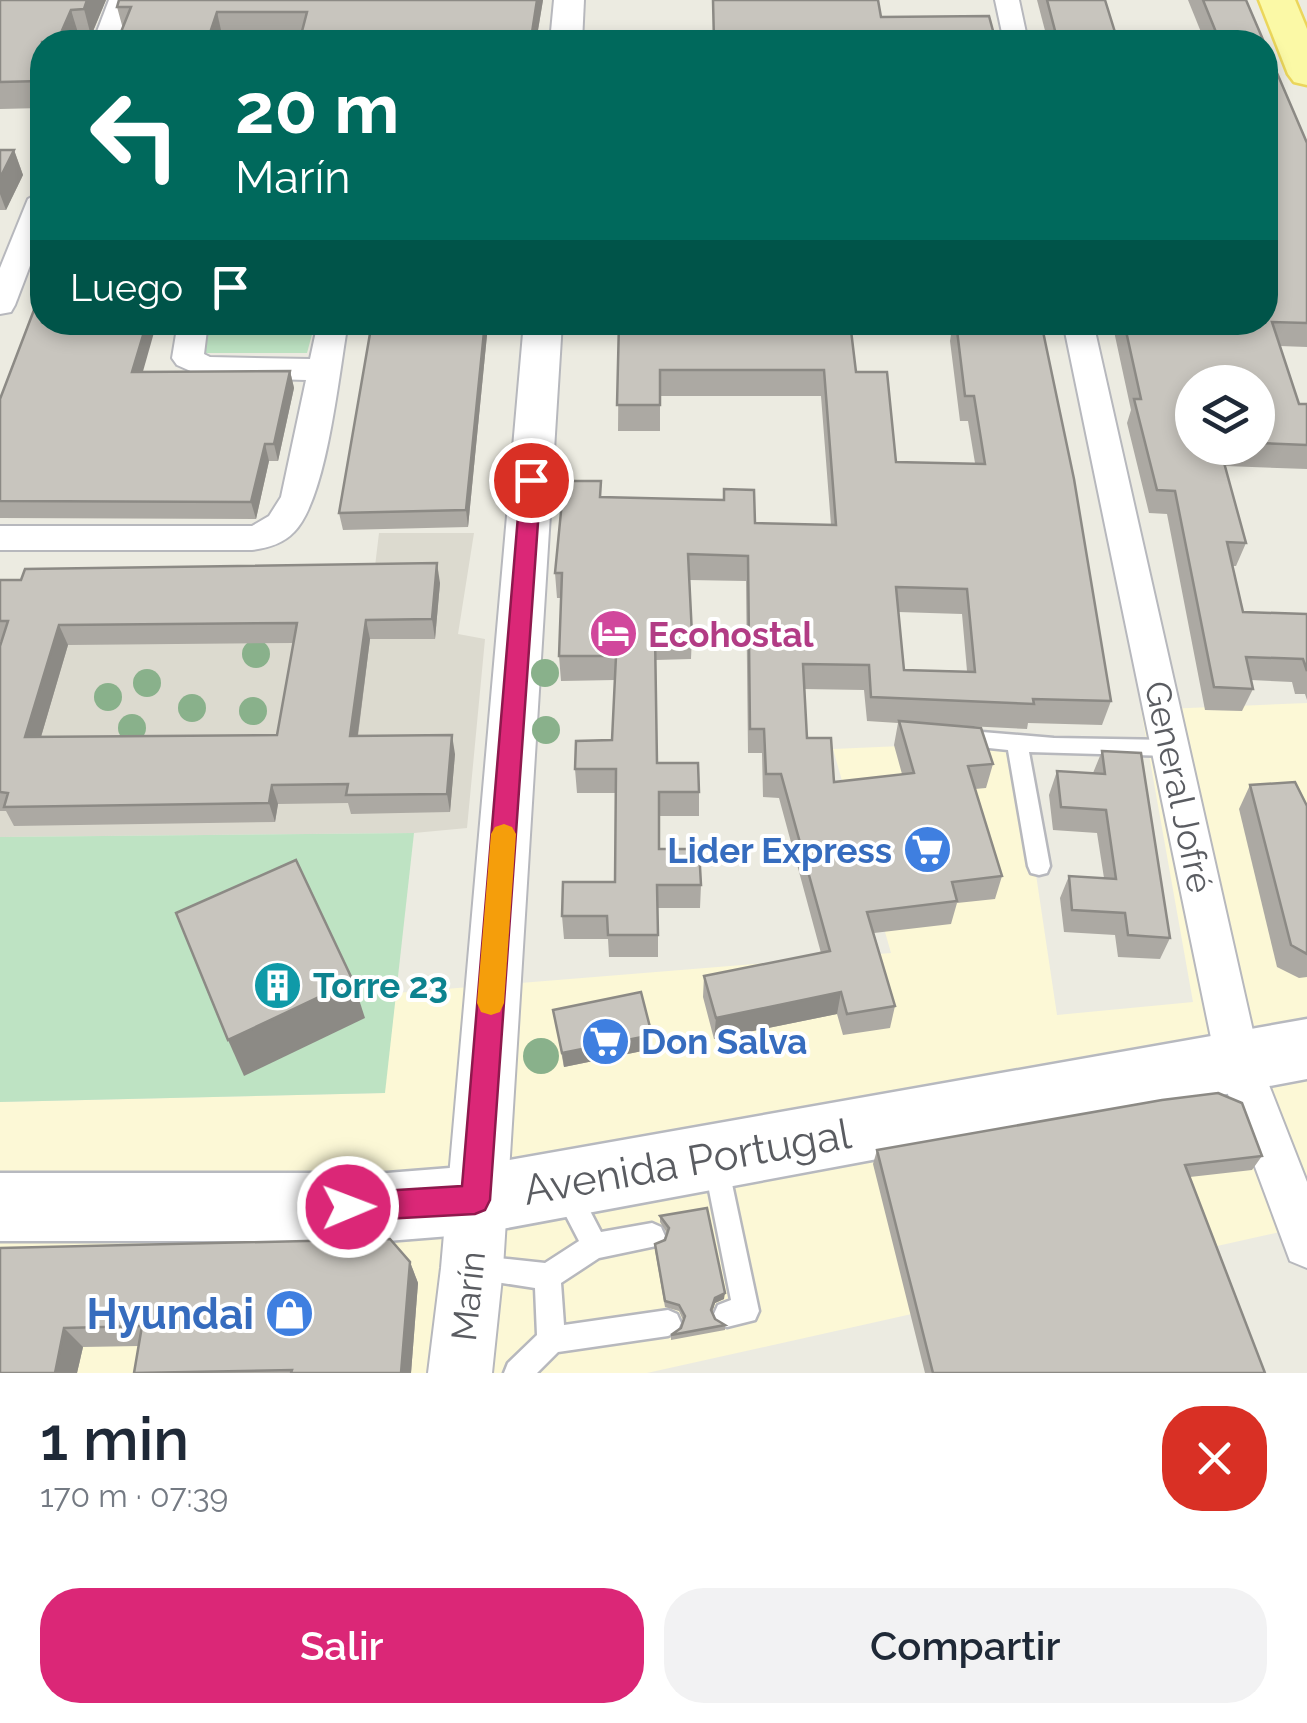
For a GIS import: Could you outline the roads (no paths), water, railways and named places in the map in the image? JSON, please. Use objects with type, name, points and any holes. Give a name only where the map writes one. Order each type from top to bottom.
[{"type":"main road","points":[[1277,0],[1307,74]]},
{"type":"main road","name":"Avenida Portugal","points":[[0,1208],[386,1207],[475,1200],[1307,1049]]},
{"type":"street","points":[[110,30],[122,0]]},
{"type":"street","points":[[567,30],[569,0]]},
{"type":"street","points":[[1007,0],[1013,30]]},
{"type":"street","points":[[0,304],[30,229]]},
{"type":"street","points":[[191,335],[188,358],[204,367],[324,370]]},
{"type":"street","points":[[0,538],[269,535],[288,518],[298,497],[331,335]]},
{"type":"street","name":"Marín","points":[[460,1373],[472,1268],[542,335]]},
{"type":"street","name":"General Jofré","points":[[1081,335],[1238,1062],[1307,1244]]},
{"type":"lane","points":[[941,737],[1170,748]]},
{"type":"lane","points":[[1017,743],[1039,866]]},
{"type":"lane","points":[[715,1157],[719,1225],[746,1311],[727,1314]]},
{"type":"lane","points":[[562,1183],[595,1246]]},
{"type":"lane","points":[[472,1268],[548,1276],[595,1246],[652,1236]]},
{"type":"lane","points":[[548,1276],[551,1340]]},
{"type":"lane","points":[[518,1373],[551,1340],[668,1323]]},
{"type":"place","name":"Ecohostal","points":[[613,634]]},
{"type":"place","name":"Lider Express","points":[[927,850]]},
{"type":"place","name":"Torre 23","points":[[278,985]]},
{"type":"place","name":"Don Salva","points":[[606,1041]]},
{"type":"place","name":"Hyundai","points":[[289,1314]]}]
